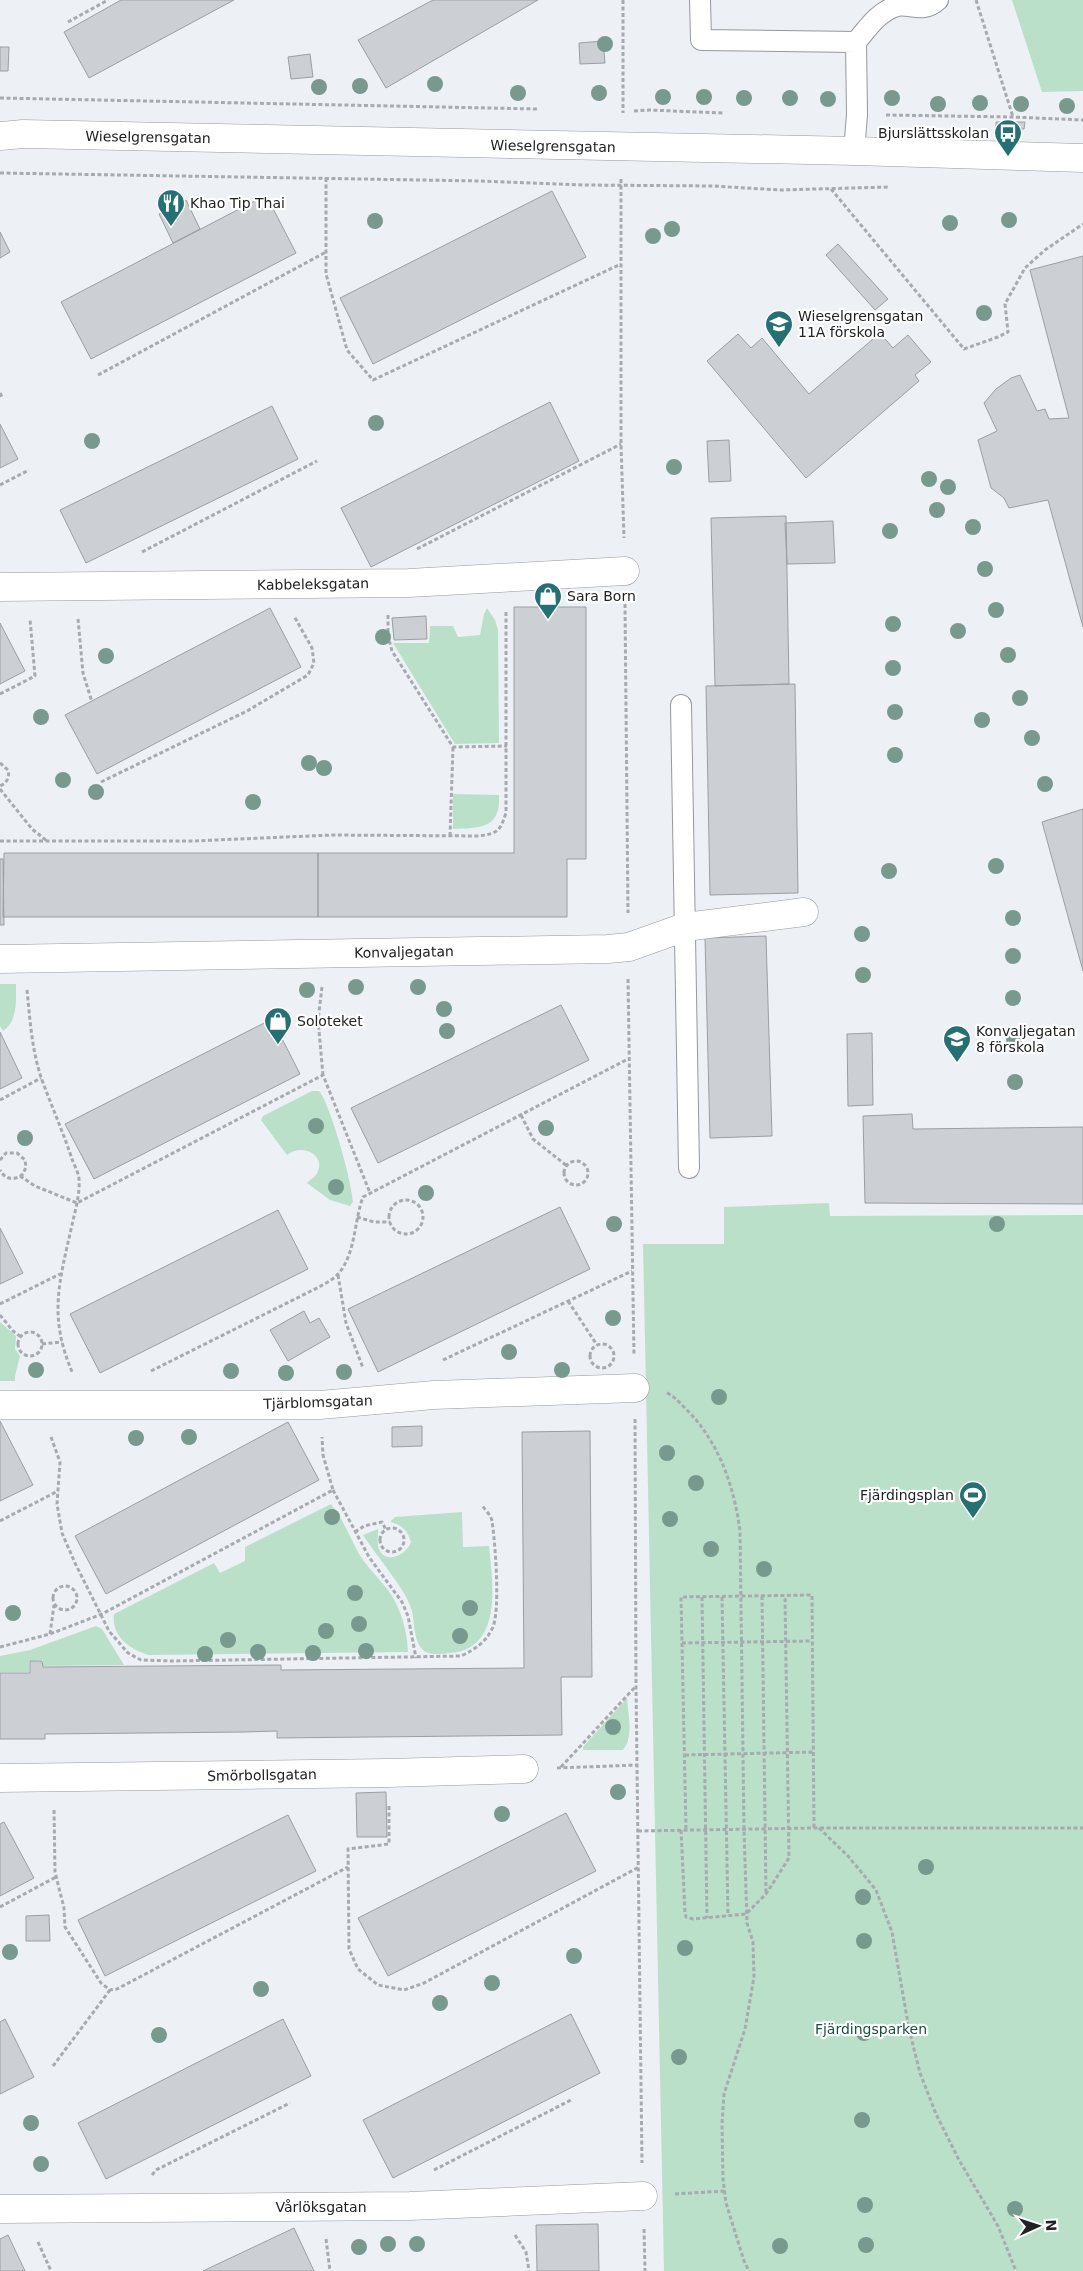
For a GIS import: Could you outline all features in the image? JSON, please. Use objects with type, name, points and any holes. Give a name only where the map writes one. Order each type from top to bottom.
[{"type":"street","name":"Wieselgrensgatan","points":[[8,134],[854,151],[1083,158]]},
{"type":"street","name":"Kabbeleksgatan","points":[[0,587],[409,583],[625,571]]},
{"type":"street","name":"Konvaljegatan","points":[[0,959],[608,949],[628,947],[685,927],[804,912]]},
{"type":"street","name":"Tjärblomsgatan","points":[[0,1405],[320,1405],[421,1396],[635,1388]]},
{"type":"street","name":"Smörbollsgatan","points":[[0,1778],[388,1773],[524,1769]]},
{"type":"street","name":"Vårlöksgatan","points":[[0,2209],[410,2206],[643,2196]]},
{"type":"lane","points":[[700,0],[701,40],[856,42]]},
{"type":"lane","points":[[854,151],[857,115],[856,42],[875,18],[898,6],[912,8],[933,5],[938,0]]},
{"type":"lane","points":[[681,705],[689,1168]]},
{"type":"path","points":[[68,22],[108,0]]},
{"type":"path","points":[[622,0],[624,112],[621,186],[621,444],[625,571],[628,1059],[635,1388],[636,1686],[645,2271]]},
{"type":"path","points":[[976,0],[1013,116]]},
{"type":"path","points":[[0,98],[539,109]]},
{"type":"path","points":[[614,112],[649,110],[727,113]]},
{"type":"path","points":[[857,115],[1013,116],[1083,120]]},
{"type":"path","points":[[0,173],[326,178],[621,186],[713,186],[780,190],[890,187]]},
{"type":"path","points":[[326,178],[326,274],[347,350],[373,380],[621,264]]},
{"type":"path","points":[[830,189],[964,349],[998,338],[1008,332],[1005,304],[1025,268],[1045,250],[1083,224]]},
{"type":"path","points":[[98,375],[326,252]]},
{"type":"path","points":[[0,393],[2,397]]},
{"type":"path","points":[[413,551],[621,444]]},
{"type":"path","points":[[140,553],[317,462]]},
{"type":"path","points":[[0,486],[29,470]]},
{"type":"path","points":[[0,841],[193,841],[332,835],[450,836],[494,834],[501,828],[506,813],[506,604]]},
{"type":"path","points":[[0,694],[35,676],[30,610]]},
{"type":"path","points":[[388,613],[388,636],[392,651],[453,747],[450,836]]},
{"type":"path","points":[[101,782],[248,710],[308,675],[314,663],[312,648],[292,614]]},
{"type":"path","points":[[78,618],[84,672],[92,702]]},
{"type":"path","points":[[453,747],[507,746]]},
{"type":"path","points":[[0,763],[8,770],[9,776],[0,787],[32,828],[47,841]]},
{"type":"path","points":[[322,983],[318,1020],[323,1076],[370,1193]]},
{"type":"path","points":[[27,985],[30,1028],[41,1078],[61,1127],[79,1180],[77,1202],[60,1274],[57,1297],[58,1324],[64,1353],[76,1379]]},
{"type":"path","points":[[148,1373],[319,1287],[338,1274],[346,1262],[354,1238],[357,1217],[363,1197],[628,1059]]},
{"type":"path","points":[[20,1176],[36,1186],[77,1202],[323,1076]]},
{"type":"path","points":[[0,1100],[41,1078]]},
{"type":"path","points":[[521,1115],[533,1139],[567,1166]]},
{"type":"path","points":[[0,1151],[3,1155]]},
{"type":"path","points":[[0,1160],[3,1155],[13,1152],[23,1157],[26,1167],[20,1176],[10,1179],[3,1175],[0,1170]]},
{"type":"path","points":[[578,1161],[586,1165],[588,1174],[585,1182],[576,1185],[568,1182],[564,1174],[567,1166],[578,1161]]},
{"type":"path","points":[[401,1201],[413,1202],[422,1211],[421,1227],[410,1234],[398,1232],[390,1222],[392,1209],[401,1201]]},
{"type":"path","points":[[357,1217],[374,1222],[390,1222]]},
{"type":"path","points":[[421,1396],[425,1369],[632,1271]]},
{"type":"path","points":[[0,1304],[60,1274]]},
{"type":"path","points":[[338,1274],[346,1323],[376,1400]]},
{"type":"path","points":[[568,1301],[597,1345]]},
{"type":"path","points":[[0,1315],[4,1322],[21,1337]]},
{"type":"path","points":[[28,1333],[34,1333],[39,1336],[42,1344],[41,1350],[36,1354],[25,1355],[18,1346],[21,1337],[28,1333]]},
{"type":"path","points":[[42,1344],[62,1342]]},
{"type":"path","points":[[635,1388],[649,1387],[672,1395],[707,1434],[731,1485],[737,1506],[740,1531],[746,1914],[753,1942],[754,1977],[745,2029],[724,2094],[722,2124],[724,2191],[749,2271]]},
{"type":"path","points":[[34,1405],[56,1447],[60,1462],[57,1504],[62,1533],[74,1563],[102,1614],[109,1631],[128,1653],[141,1660],[461,1656],[479,1647],[493,1627],[496,1582],[492,1519],[482,1505]]},
{"type":"path","points":[[320,1405],[323,1455],[333,1490],[369,1558],[402,1602],[408,1616],[416,1658]]},
{"type":"path","points":[[0,1647],[50,1634],[102,1614],[333,1490]]},
{"type":"path","points":[[0,1521],[58,1491]]},
{"type":"path","points":[[355,1532],[364,1526],[382,1522],[386,1530]]},
{"type":"path","points":[[396,1529],[402,1534],[404,1543],[399,1550],[390,1552],[383,1548],[381,1536],[386,1530],[396,1529]]},
{"type":"path","points":[[50,1634],[54,1593],[58,1588],[67,1586],[74,1591],[76,1602],[70,1609],[62,1610],[54,1604]]},
{"type":"path","points":[[686,1829],[681,1597],[812,1595],[816,1828],[848,1856],[876,1890],[892,1932],[909,2029],[920,2073],[936,2114],[959,2160],[998,2226],[1016,2271]]},
{"type":"path","points":[[762,1596],[766,1894]]},
{"type":"path","points":[[681,1830],[684,1912],[686,1917],[693,1919],[746,1914],[766,1894],[789,1858],[785,1596]]},
{"type":"path","points":[[702,1597],[707,1918]]},
{"type":"path","points":[[722,1597],[728,1916]]},
{"type":"path","points":[[682,1643],[812,1641]]},
{"type":"path","points":[[561,1767],[636,1686]]},
{"type":"path","points":[[685,1755],[814,1752]]},
{"type":"path","points":[[524,1769],[637,1765]]},
{"type":"path","points":[[388,1773],[389,1844],[348,1849],[349,1949],[358,1969],[378,1985],[404,1990],[424,1983],[640,1867]]},
{"type":"path","points":[[54,1778],[56,1877],[64,1908],[65,1927],[101,1983],[110,1990],[118,1989],[348,1867]]},
{"type":"path","points":[[638,1831],[765,1828],[1083,1828]]},
{"type":"path","points":[[0,1907],[56,1877]]},
{"type":"path","points":[[53,2066],[110,1990]]},
{"type":"path","points":[[410,2206],[411,2182],[573,2099]]},
{"type":"path","points":[[139,2208],[141,2190],[156,2170],[290,2103]]},
{"type":"path","points":[[643,2196],[724,2191]]},
{"type":"green space","points":[[1012,0],[1083,0],[1083,91],[1042,92]]},
{"type":"green space","points":[[487,608],[495,620],[498,630],[499,743],[455,744],[393,643],[429,643],[430,626],[453,626],[458,637],[480,635]]},
{"type":"green space","points":[[453,794],[499,795],[499,806],[496,815],[487,824],[480,827],[453,829]]},
{"type":"green space","points":[[0,984],[16,984],[14,1016],[8,1027],[3,1031],[0,1026]]},
{"type":"green space","points":[[312,1091],[319,1091],[324,1098],[334,1126],[352,1192],[353,1202],[350,1206],[330,1200],[307,1183],[315,1176],[319,1168],[317,1157],[312,1153],[300,1150],[287,1155],[261,1120],[263,1116]]},
{"type":"green space","name":"Fjärdingsparken","points":[[829,1203],[830,1216],[1083,1215],[1083,2271],[664,2271],[643,1244],[724,1244],[724,1207]]},
{"type":"green space","points":[[0,1322],[16,1336],[15,1349],[20,1356],[15,1381],[0,1381]]},
{"type":"green space","points":[[331,1504],[343,1522],[359,1554],[388,1590],[396,1604],[405,1627],[408,1652],[149,1655],[129,1646],[119,1635],[114,1622],[114,1614],[214,1563],[220,1573],[245,1561],[245,1547]]},
{"type":"green space","points":[[462,1512],[463,1547],[489,1546],[492,1578],[491,1612],[487,1627],[479,1640],[467,1649],[450,1653],[431,1654],[419,1645],[408,1600],[363,1535],[378,1529],[378,1544],[382,1554],[391,1557],[396,1556],[405,1551],[411,1542],[404,1529],[398,1524],[390,1522],[395,1517]]},
{"type":"green space","points":[[96,1626],[102,1629],[124,1665],[43,1666],[43,1660],[29,1661],[29,1672],[0,1672],[0,1656],[30,1650]]},
{"type":"green space","points":[[627,1698],[629,1732],[623,1750],[583,1750],[583,1747]]},
{"type":"building","points":[[121,0],[234,0],[89,78],[64,32]]},
{"type":"building","points":[[433,0],[538,0],[386,88],[358,40]]},
{"type":"building","points":[[603,41],[605,63],[580,64],[579,43]]},
{"type":"building","points":[[0,47],[9,47],[8,71],[0,71]]},
{"type":"building","points":[[310,54],[313,77],[291,79],[288,57]]},
{"type":"building","points":[[996,122],[1025,122],[1024,129],[996,129]]},
{"type":"building","points":[[552,191],[586,257],[373,364],[340,298]]},
{"type":"building","points":[[266,195],[296,253],[91,359],[61,302]]},
{"type":"building","points":[[186,200],[200,229],[173,243],[159,214]]},
{"type":"building","points":[[0,232],[10,252],[0,258]]},
{"type":"building","points":[[838,244],[888,299],[875,310],[826,255]]},
{"type":"building","points":[[1083,256],[1083,627],[1048,500],[1009,508],[1004,498],[991,488],[978,440],[997,431],[984,403],[996,389],[1011,378],[1020,375],[1037,411],[1045,409],[1049,419],[1069,418],[1030,270]]},
{"type":"building","points":[[880,333],[893,348],[908,335],[931,362],[915,375],[919,381],[806,478],[707,361],[738,334],[751,348],[762,338],[809,394]]},
{"type":"building","points":[[550,402],[579,461],[371,567],[341,508]]},
{"type":"building","points":[[272,406],[298,459],[86,563],[60,510]]},
{"type":"building","points":[[0,424],[18,459],[0,468]]},
{"type":"building","points":[[729,440],[731,481],[709,482],[707,441]]},
{"type":"building","points":[[786,516],[789,684],[715,686],[711,518]]},
{"type":"building","points":[[833,521],[835,563],[787,564],[785,523]]},
{"type":"building","points":[[514,607],[586,607],[586,859],[567,859],[567,917],[318,917],[318,853],[514,853]]},
{"type":"building","points":[[270,608],[301,667],[97,774],[65,715]]},
{"type":"building","points":[[426,616],[427,639],[394,640],[392,618]]},
{"type":"building","points":[[0,623],[25,671],[0,684]]},
{"type":"building","points":[[795,684],[798,893],[710,895],[706,686]]},
{"type":"building","points":[[1083,809],[1083,971],[1042,822]]},
{"type":"building","points":[[4,853],[318,853],[318,917],[3,917]]},
{"type":"building","points":[[0,859],[3,859],[4,925],[0,925]]},
{"type":"building","points":[[766,936],[772,1136],[710,1138],[705,938]]},
{"type":"building","points":[[561,1005],[589,1060],[378,1163],[351,1108]]},
{"type":"building","points":[[272,1019],[300,1074],[94,1179],[65,1124]]},
{"type":"building","points":[[0,1032],[22,1078],[0,1089]]},
{"type":"building","points":[[872,1033],[873,1105],[848,1106],[847,1034]]},
{"type":"building","points":[[912,1114],[913,1129],[1083,1127],[1083,1204],[865,1203],[863,1116]]},
{"type":"building","points":[[560,1207],[590,1269],[378,1372],[348,1309]]},
{"type":"building","points":[[278,1210],[308,1269],[100,1373],[70,1314]]},
{"type":"building","points":[[0,1228],[23,1273],[0,1284]]},
{"type":"building","points":[[304,1311],[310,1323],[319,1318],[330,1337],[288,1361],[270,1330]]},
{"type":"building","points":[[0,1421],[33,1485],[0,1501]]},
{"type":"building","points":[[288,1422],[319,1480],[106,1594],[75,1536]]},
{"type":"building","points":[[422,1426],[422,1446],[392,1447],[392,1427]]},
{"type":"building","points":[[590,1431],[592,1677],[561,1677],[562,1735],[277,1738],[277,1731],[45,1734],[45,1739],[0,1739],[0,1673],[30,1673],[30,1661],[42,1661],[43,1667],[281,1665],[281,1670],[524,1668],[522,1432]]},
{"type":"building","points":[[386,1792],[387,1837],[357,1837],[356,1793]]},
{"type":"building","points":[[566,1813],[596,1871],[388,1976],[358,1918]]},
{"type":"building","points":[[288,1815],[316,1871],[105,1976],[78,1920]]},
{"type":"building","points":[[4,1822],[34,1878],[0,1896],[0,1824]]},
{"type":"building","points":[[49,1915],[50,1941],[26,1941],[26,1916]]},
{"type":"building","points":[[571,2014],[600,2073],[393,2178],[363,2120]]},
{"type":"building","points":[[5,2019],[34,2077],[0,2094],[0,2022]]},
{"type":"building","points":[[283,2019],[311,2076],[106,2179],[78,2123]]},
{"type":"building","points":[[598,2224],[599,2271],[537,2271],[536,2225]]},
{"type":"building","points":[[294,2228],[314,2271],[203,2271]]},
{"type":"building","points":[[8,2235],[25,2271],[0,2271],[0,2239]]},
{"type":"place","name":"Bjurslättsskolan","points":[[1008,157]]},
{"type":"place","name":"Khao Tip Thai","points":[[171,227]]},
{"type":"place","name":"Wieselgrensgatan 11A förskola","points":[[779,348]]},
{"type":"place","name":"Sara Born","points":[[548,620]]},
{"type":"place","name":"Soloteket","points":[[278,1045]]},
{"type":"place","name":"Konvaljegatan 8 förskola","points":[[957,1063]]},
{"type":"place","name":"Fjärdingsplan","points":[[973,1519]]}]
